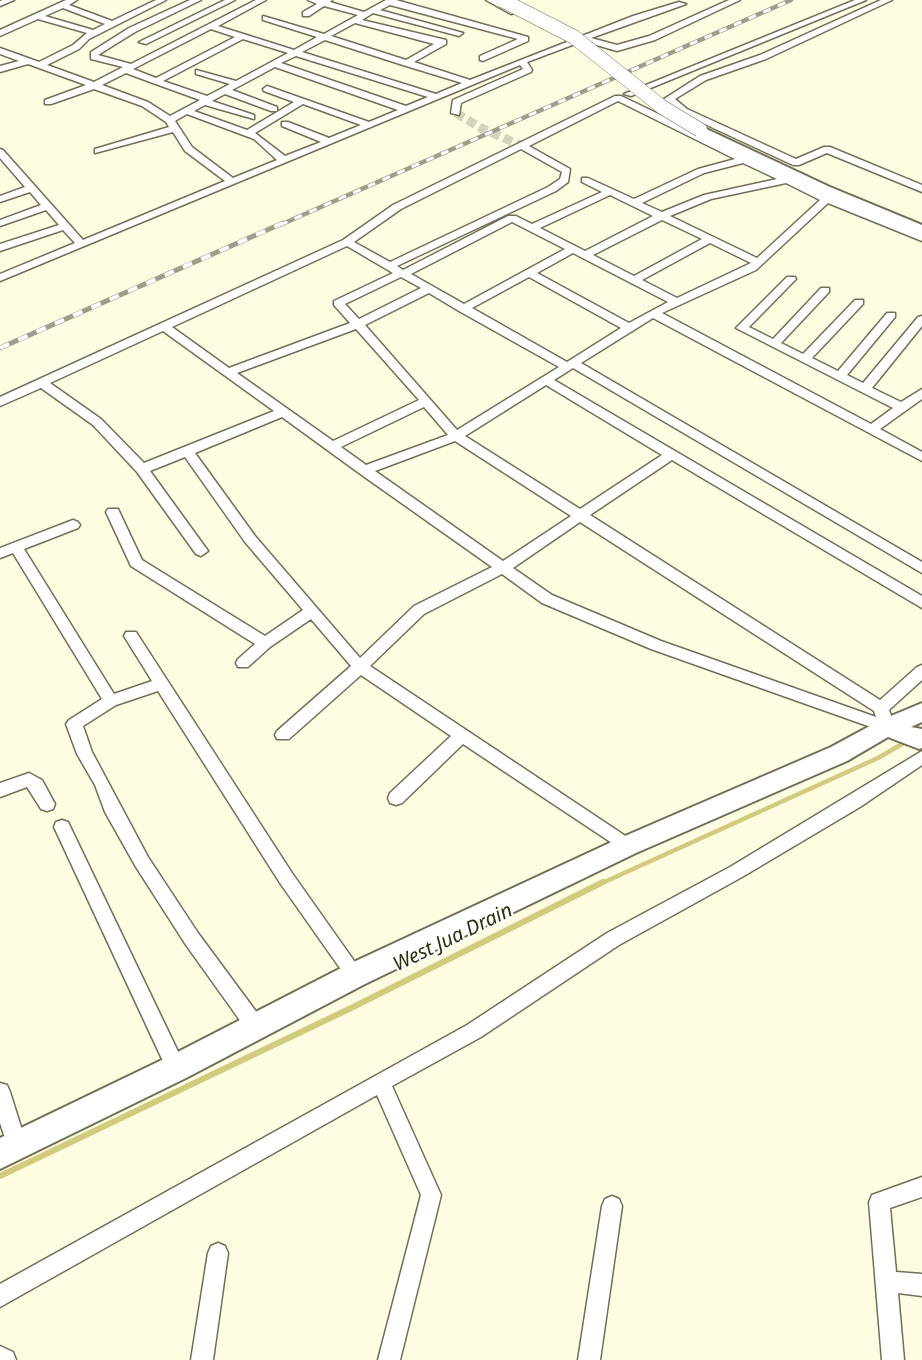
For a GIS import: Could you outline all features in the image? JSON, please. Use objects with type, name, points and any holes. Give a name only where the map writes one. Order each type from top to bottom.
[{"type":"main road","points":[[502,0],[574,37],[662,107],[700,130],[825,190],[922,231]]},
{"type":"main road","points":[[8,1150],[176,1068],[355,975],[627,846],[839,754],[884,718],[922,712]]},
{"type":"main road","points":[[884,718],[921,744]]},
{"type":"street","points":[[0,4],[10,0]]},
{"type":"street","points":[[0,33],[73,0]]},
{"type":"street","points":[[40,65],[76,47],[94,33],[162,0]]},
{"type":"street","points":[[197,0],[124,35],[94,54],[94,57],[250,117]]},
{"type":"street","points":[[142,42],[231,0]]},
{"type":"street","points":[[48,102],[96,85],[262,0]]},
{"type":"street","points":[[312,0],[459,33]]},
{"type":"street","points":[[490,0],[546,27],[571,44]]},
{"type":"street","points":[[515,0],[545,14],[585,39],[617,48],[652,38],[736,0]]},
{"type":"street","points":[[0,402],[347,242],[397,207],[618,98],[862,0]]},
{"type":"street","points":[[888,0],[763,57],[703,78],[669,99],[684,111],[796,163],[827,149],[922,189]]},
{"type":"street","points":[[98,152],[172,124],[187,111],[391,1],[525,39],[483,58]]},
{"type":"street","points":[[306,14],[325,2]]},
{"type":"street","points":[[0,278],[522,61],[636,18],[682,4]]},
{"type":"street","points":[[63,5],[112,24]]},
{"type":"street","points":[[37,16],[94,33]]},
{"type":"street","points":[[266,18],[470,83]]},
{"type":"street","points":[[357,21],[441,43]]},
{"type":"street","points":[[406,63],[476,24]]},
{"type":"street","points":[[210,26],[437,97]]},
{"type":"street","points":[[156,81],[243,36]]},
{"type":"street","points":[[0,52],[145,104],[172,124],[188,149],[232,182]]},
{"type":"street","points":[[0,69],[29,61]]},
{"type":"street","points":[[456,113],[456,102],[528,70],[522,61]]},
{"type":"street","points":[[275,64],[407,110]]},
{"type":"street","points":[[199,72],[238,84]]},
{"type":"street","points":[[267,88],[370,125]]},
{"type":"street","points":[[225,91],[274,109]]},
{"type":"street","points":[[618,98],[827,199],[922,238]]},
{"type":"street","points":[[247,134],[302,101]]},
{"type":"street","points":[[187,111],[257,137],[284,161]]},
{"type":"street","points":[[285,124],[330,142]]},
{"type":"street","points":[[389,266],[552,189],[565,180],[567,171],[520,145]]},
{"type":"street","points":[[2,158],[82,245]]},
{"type":"street","points":[[634,203],[701,171],[743,160]]},
{"type":"street","points":[[585,180],[758,262]]},
{"type":"street","points":[[585,255],[662,216],[708,196],[787,180]]},
{"type":"street","points":[[0,199],[32,188]]},
{"type":"street","points":[[533,228],[609,192]]},
{"type":"street","points":[[364,470],[456,436],[653,314],[752,268],[827,199]]},
{"type":"street","points":[[0,224],[48,206]]},
{"type":"street","points":[[677,302],[512,218],[402,274],[338,303],[456,436],[884,718]]},
{"type":"street","points":[[0,248],[65,226]]},
{"type":"street","points":[[634,280],[710,239]]},
{"type":"street","points":[[347,242],[463,309],[569,364],[922,568]]},
{"type":"street","points":[[463,309],[573,249]]},
{"type":"street","points":[[529,273],[630,328]]},
{"type":"street","points":[[791,279],[742,328],[903,408]]},
{"type":"street","points":[[230,372],[356,325],[428,289]]},
{"type":"street","points":[[774,344],[825,290]]},
{"type":"street","points":[[805,359],[859,302]]},
{"type":"street","points":[[653,314],[922,457]]},
{"type":"street","points":[[840,376],[891,315]]},
{"type":"street","points":[[865,388],[922,319]]},
{"type":"street","points":[[164,327],[547,599],[656,645],[884,718]]},
{"type":"street","points":[[546,380],[922,603]]},
{"type":"street","points":[[42,383],[97,422],[142,469],[201,551]]},
{"type":"street","points":[[871,430],[922,393]]},
{"type":"street","points":[[332,446],[426,401]]},
{"type":"street","points":[[142,469],[284,411]]},
{"type":"street","points":[[187,451],[250,539],[360,667],[627,846]]},
{"type":"street","points":[[283,735],[360,667],[419,610],[502,568],[672,454]]},
{"type":"street","points":[[113,512],[136,563],[266,643]]},
{"type":"street","points":[[0,553],[73,525]]},
{"type":"street","points":[[16,547],[111,701]]},
{"type":"street","points":[[243,663],[266,643],[311,612]]},
{"type":"street","points":[[132,636],[285,878],[355,975]]},
{"type":"street","points":[[884,718],[922,671]]},
{"type":"street","points":[[163,683],[111,701],[74,724],[85,754],[103,784],[111,807],[142,862],[192,939],[256,1026]]},
{"type":"street","points":[[396,798],[462,735]]},
{"type":"street","points":[[0,1296],[474,1031],[613,939],[755,861],[854,802],[921,744]]},
{"type":"street","points":[[0,790],[29,779],[36,785],[47,804]]},
{"type":"street","points":[[62,827],[176,1068]]},
{"type":"street","points":[[381,1083],[431,1195],[389,1360]]},
{"type":"street","points":[[0,1092],[8,1150]]},
{"type":"street","points":[[893,1360],[879,1202],[922,1187]]},
{"type":"street","points":[[589,1360],[612,1206]]},
{"type":"street","points":[[202,1360],[218,1253]]},
{"type":"street","points":[[885,1281],[922,1285]]},
{"type":"waterway","name":"West Jua Drain","points":[[600,884],[878,758],[909,740]]},
{"type":"waterway","name":"West Jua Drain","points":[[0,1176],[349,1009],[603,882]]},
{"type":"tunnel","points":[[456,113],[481,128],[520,145]]},
{"type":"railway","points":[[280,225],[791,0]]},
{"type":"railway","points":[[0,348],[283,223]]}]
